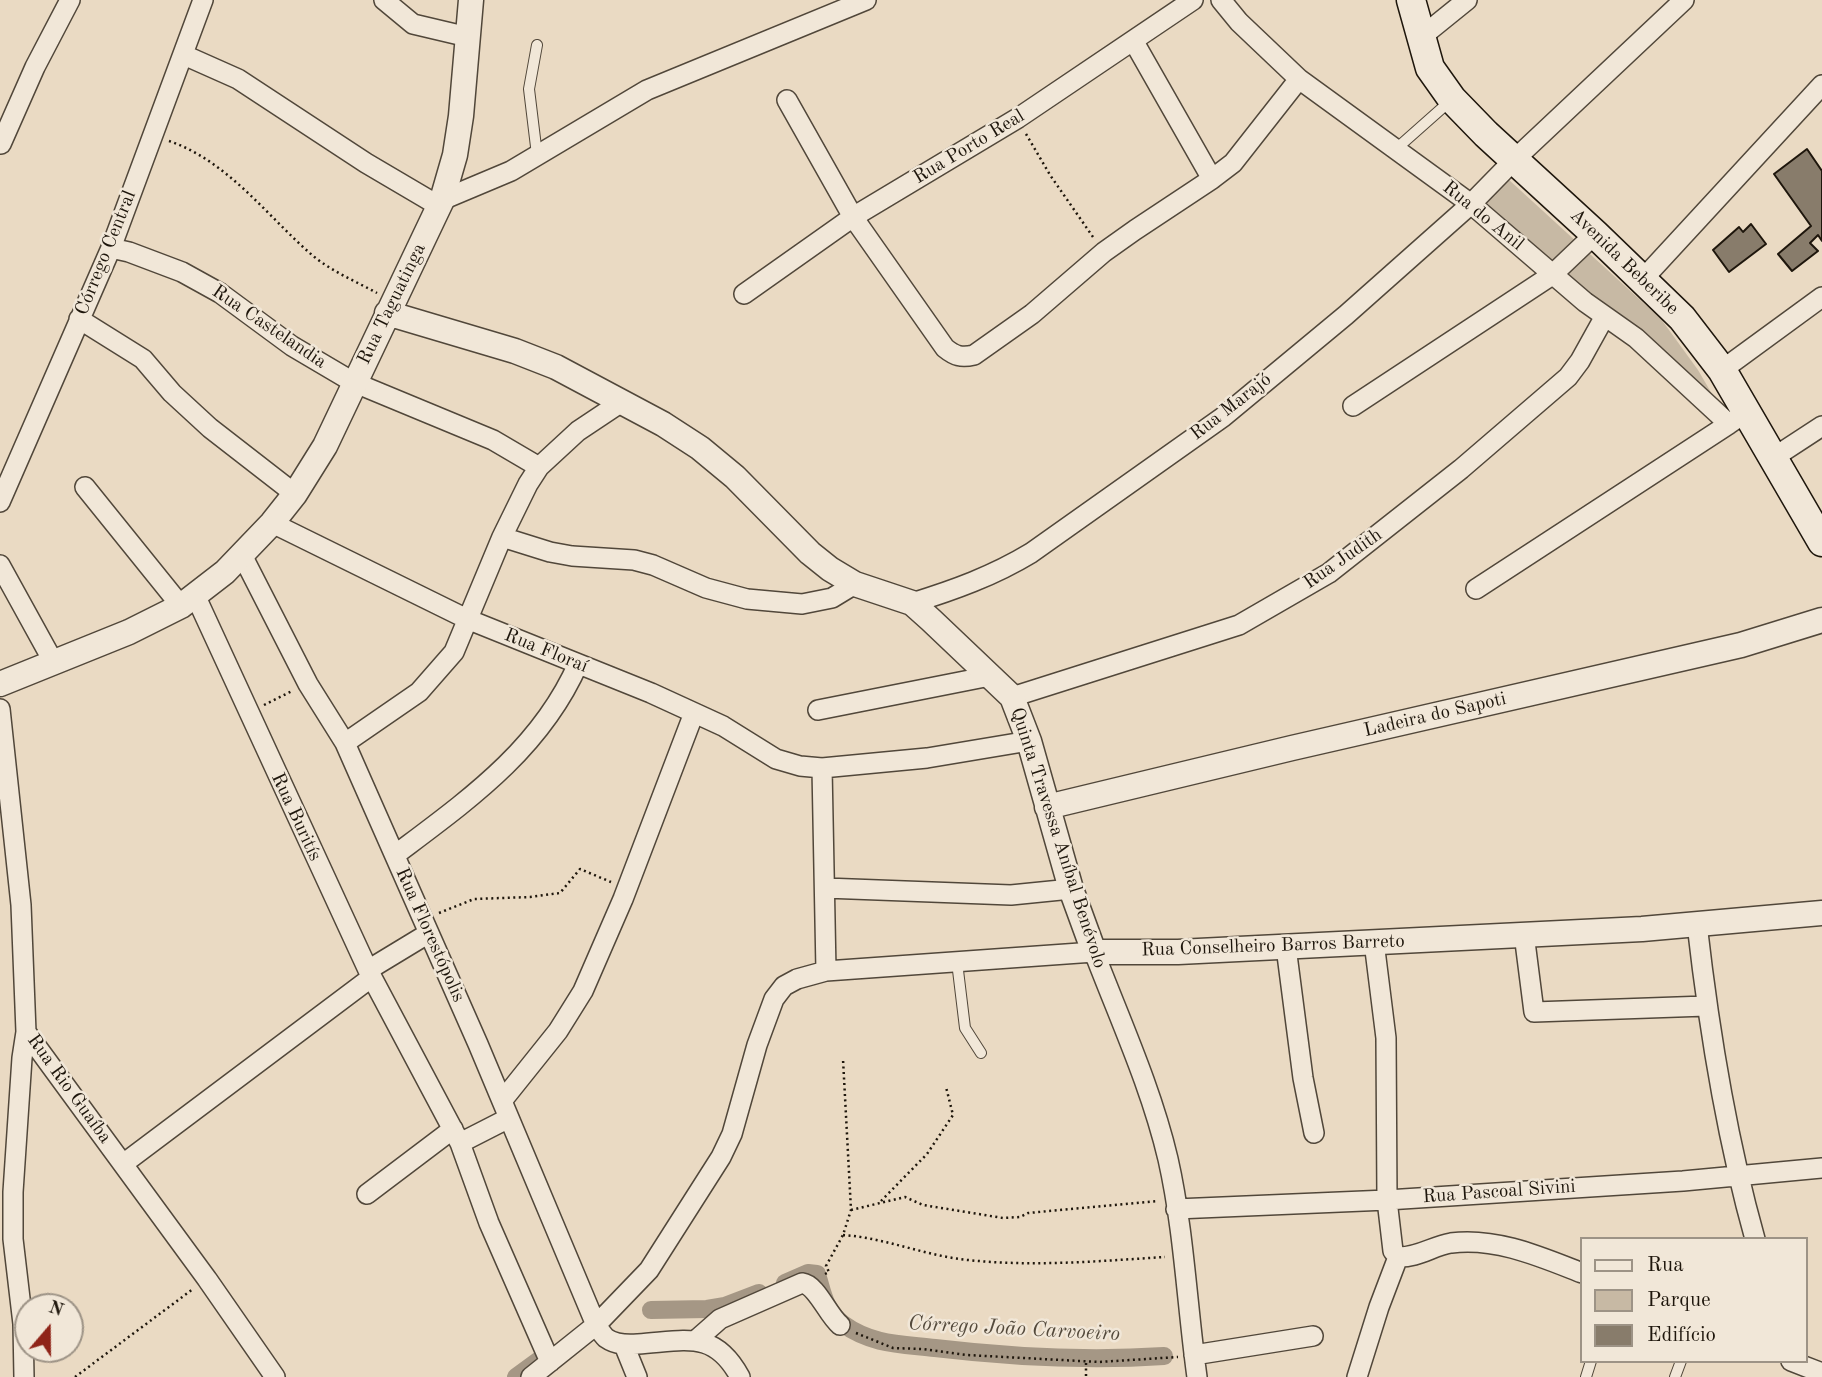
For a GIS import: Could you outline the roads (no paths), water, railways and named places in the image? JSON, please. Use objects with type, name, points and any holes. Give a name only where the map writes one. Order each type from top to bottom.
[{"type":"main road","name":"Avenida Beberibe","points":[[1411,0],[1430,68],[1452,99],[1682,318],[1722,370],[1737,418],[1773,458],[1822,542]]},
{"type":"street","points":[[1,145],[35,67],[70,0]]},
{"type":"street","name":"Córrego Central","points":[[0,502],[111,248],[203,0]]},
{"type":"street","name":"Rua Taguatinga","points":[[0,684],[156,620],[188,602],[234,564],[295,494],[325,446],[440,203],[455,155],[471,0]]},
{"type":"street","points":[[184,55],[238,79],[366,163],[440,203],[511,171],[659,85],[866,0]]},
{"type":"street","name":"Rua Porto Real","points":[[744,294],[853,217],[1018,118],[1194,0]]},
{"type":"street","name":"Rua do Anil","points":[[1221,0],[1239,22],[1299,79],[1471,204],[1552,275],[1737,418]]},
{"type":"street","points":[[1420,38],[1466,0]]},
{"type":"street","name":"Rua Marajó","points":[[912,603],[1002,571],[1211,425],[1346,316],[1471,204],[1684,0]]},
{"type":"street","points":[[386,1],[413,24],[468,37]]},
{"type":"street","points":[[1134,41],[1212,179]]},
{"type":"street","points":[[787,100],[853,217],[945,348],[962,358],[974,355],[1032,314],[1104,253],[1233,163],[1299,79]]},
{"type":"street","points":[[1643,279],[1822,85]]},
{"type":"street","points":[[1353,405],[1552,275],[1595,234]]},
{"type":"street","name":"Rua Castelandia","points":[[111,248],[162,263],[204,284],[292,346],[353,382],[493,440],[539,467]]},
{"type":"street","points":[[1722,370],[1822,297]]},
{"type":"street","name":"Quinta Travessa Aníbal Benévolo","points":[[390,307],[556,367],[623,401],[700,448],[734,477],[810,553],[855,584],[912,603],[1012,697],[1029,741],[1072,889],[1147,1090],[1168,1158],[1197,1377]]},
{"type":"street","name":"Rua Judith","points":[[1012,697],[1239,625],[1329,573],[1461,469],[1568,377],[1605,316]]},
{"type":"street","points":[[79,320],[143,359],[172,393],[210,428],[295,494]]},
{"type":"street","points":[[345,743],[419,692],[454,652],[502,537],[539,467],[578,431],[623,401]]},
{"type":"street","points":[[1476,589],[1737,418]]},
{"type":"street","points":[[1773,458],[1822,426]]},
{"type":"street","name":"Rua Buritís","points":[[85,487],[188,602],[248,712],[370,974],[456,1136],[489,1223],[547,1355]]},
{"type":"street","name":"Rua Floraí","points":[[272,523],[467,619],[652,693],[723,726],[776,759],[800,766],[822,768],[927,758],[1029,741]]},
{"type":"street","points":[[502,537],[572,556],[634,559],[706,588],[747,599],[802,604],[832,598],[855,584]]},
{"type":"street","name":"Rua Florestópolis","points":[[234,564],[345,743],[506,1110],[596,1325]]},
{"type":"street","points":[[0,565],[54,663]]},
{"type":"street","name":"Ladeira do Sapoti","points":[[1047,807],[1741,645],[1822,620]]},
{"type":"street","points":[[396,855],[463,804],[518,755],[566,690],[578,664]]},
{"type":"street","points":[[818,710],[990,676]]},
{"type":"street","name":"Rua Rio Guaíba","points":[[0,709],[21,905],[26,1032],[275,1377]]},
{"type":"street","points":[[367,1194],[456,1136],[506,1110],[583,991],[627,889],[694,713]]},
{"type":"street","points":[[822,768],[826,971]]},
{"type":"street","points":[[825,888],[1011,895],[1072,889]]},
{"type":"street","name":"Rua Conselheiro Barros Barreto","points":[[530,1377],[547,1355],[596,1325],[649,1270],[721,1157],[740,1111],[757,1045],[774,999],[783,986],[797,979],[826,971],[1094,952],[1178,952],[1286,947],[1697,924],[1822,913]]},
{"type":"street","points":[[1697,924],[1706,1006],[1737,1175],[1754,1237]]},
{"type":"street","points":[[123,1164],[370,974],[426,926]]},
{"type":"street","points":[[1524,933],[1534,1012],[1706,1006]]},
{"type":"street","points":[[1357,1377],[1395,1249],[1387,1200],[1386,1038],[1374,942]]},
{"type":"street","points":[[1286,947],[1303,1078],[1314,1133]]},
{"type":"street","points":[[24,1377],[20,1285],[13,1239],[13,1192],[26,1032]]},
{"type":"street","name":"Rua Pascoal Sivini","points":[[1176,1204],[1387,1200],[1683,1181],[1822,1168]]},
{"type":"street","points":[[1395,1249],[1406,1257],[1448,1244],[1476,1241],[1505,1246],[1580,1272]]},
{"type":"street","points":[[695,1341],[719,1319],[795,1285],[808,1284],[814,1289],[826,1310],[840,1325]]},
{"type":"street","points":[[596,1325],[607,1338],[624,1345],[695,1341],[708,1343],[730,1360],[740,1377]]},
{"type":"street","points":[[1194,1355],[1313,1336]]},
{"type":"street","points":[[624,1345],[638,1377]]},
{"type":"lane","points":[[537,45],[529,89],[537,155]]},
{"type":"lane","points":[[1396,149],[1452,99]]},
{"type":"lane","points":[[957,962],[965,1028],[981,1053]]},
{"type":"waterway","name":"Córrego João Carvoeiro","points":[[785,1283],[808,1273],[817,1274],[832,1314],[854,1331],[876,1340],[1021,1356],[1164,1356]]},
{"type":"waterway","name":"Córrego João Carvoeiro","points":[[651,1310],[707,1309],[725,1306],[759,1293]]},
{"type":"waterway","name":"Córrego João Carvoeiro","points":[[516,1377],[542,1358]]}]
